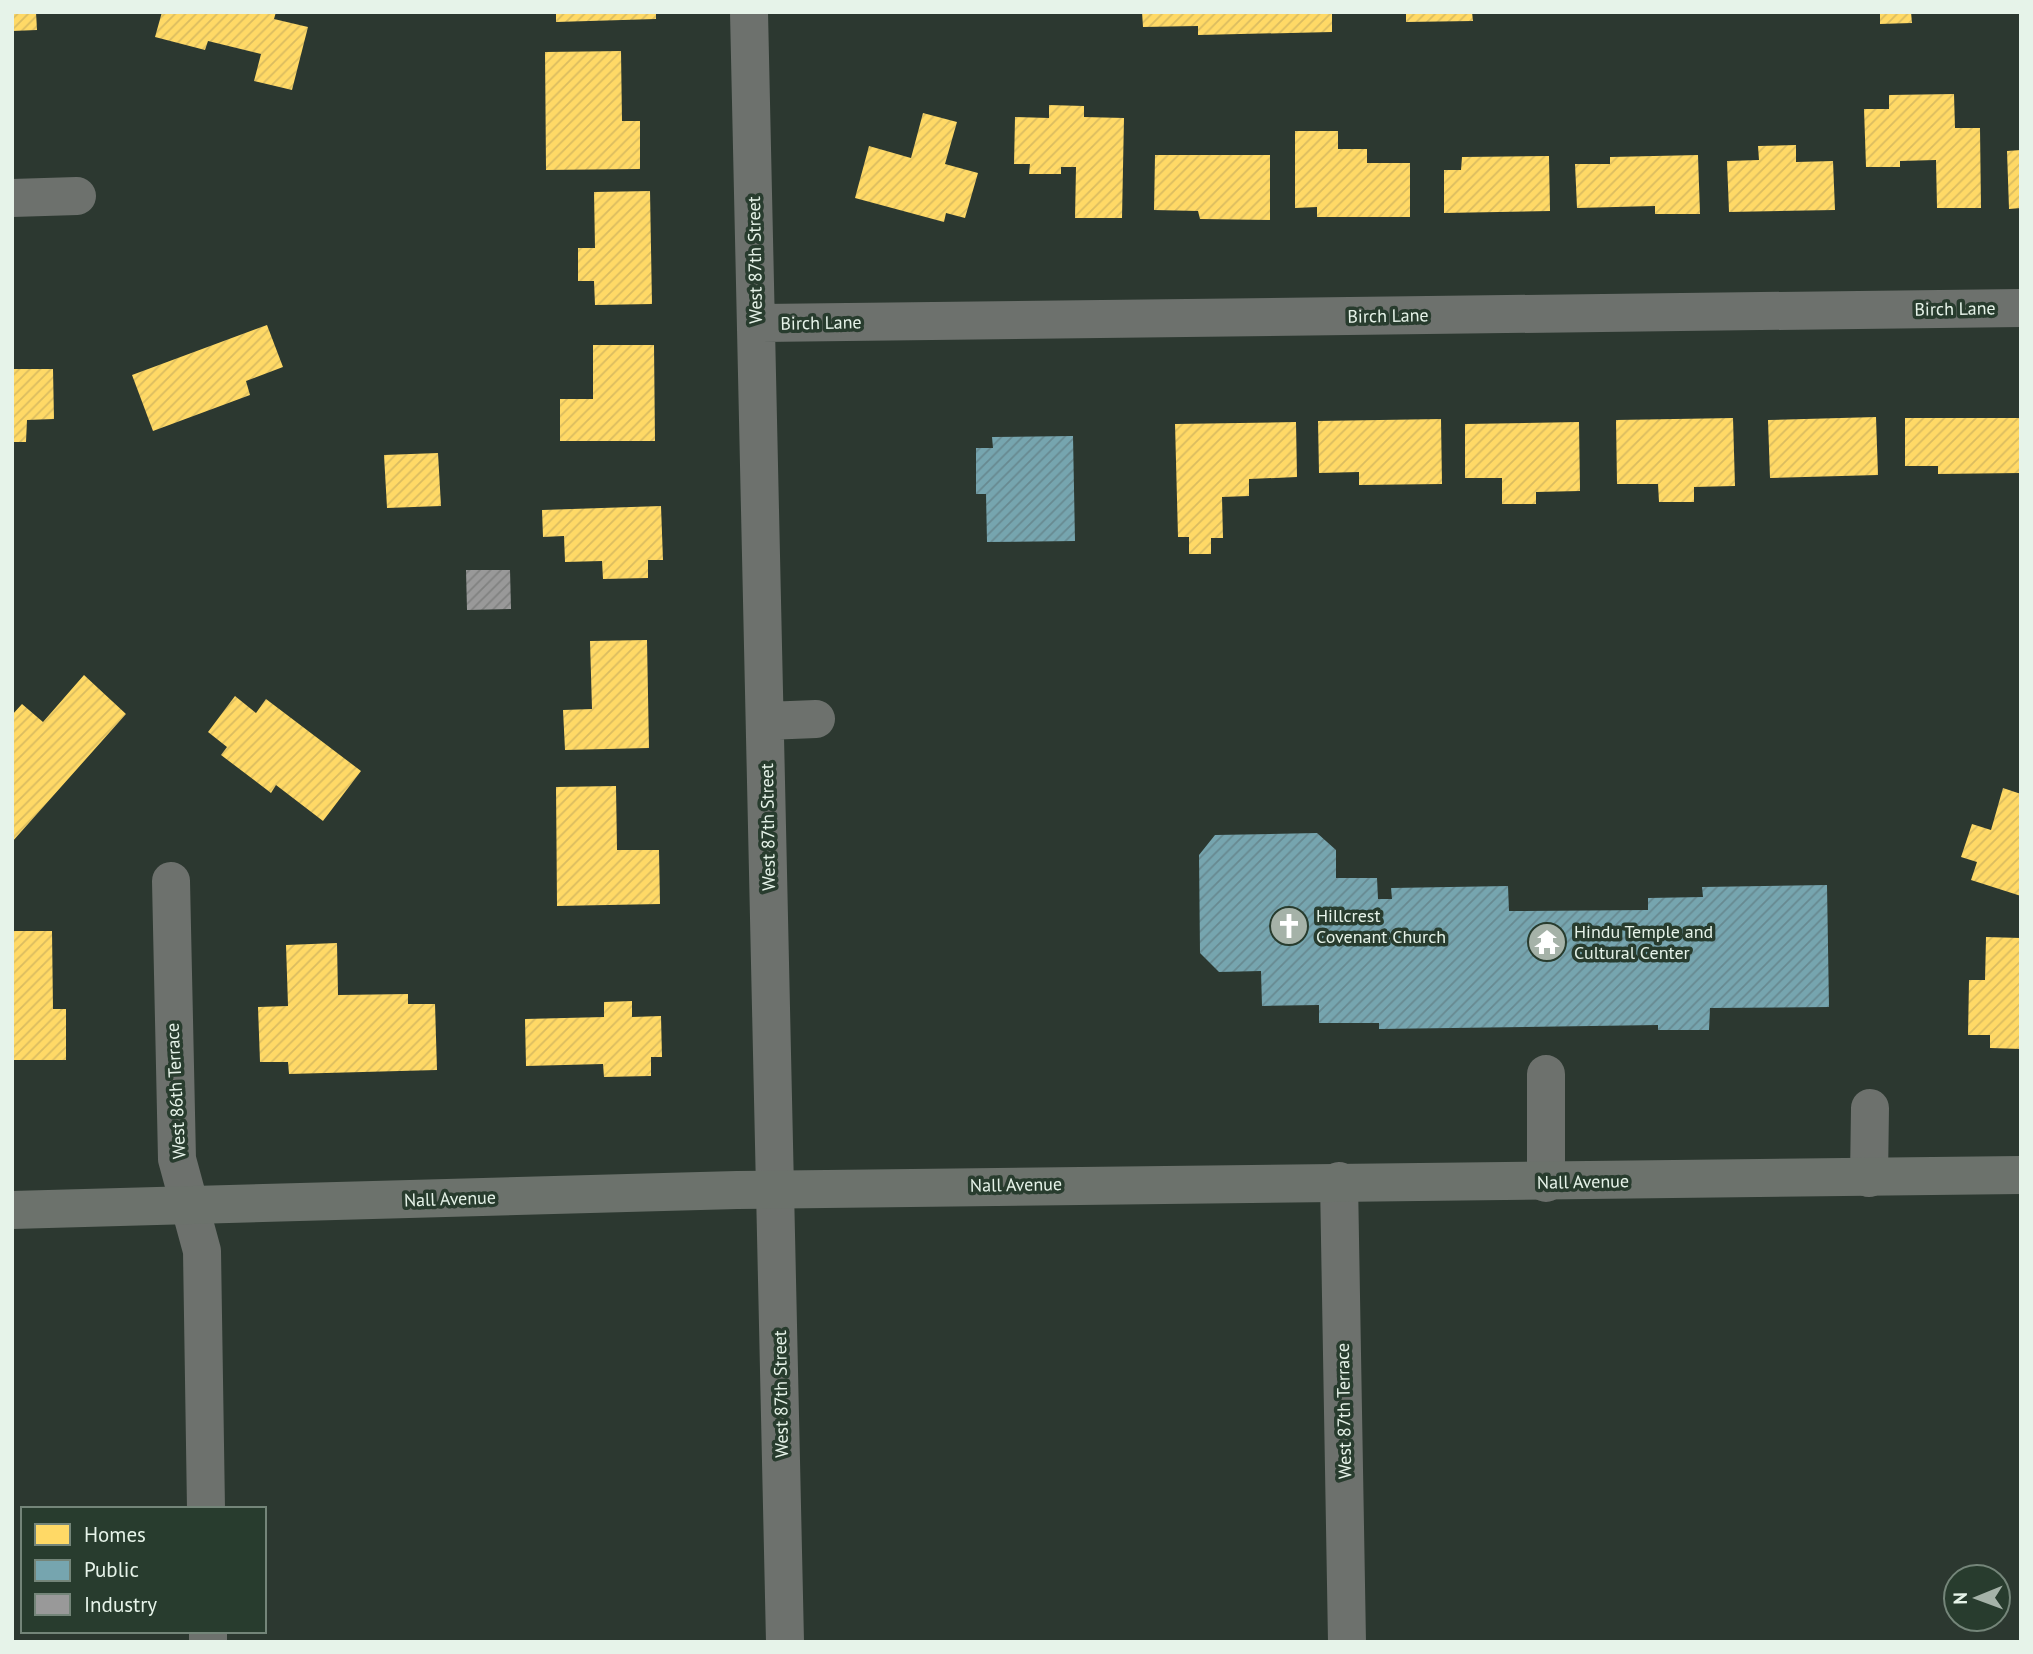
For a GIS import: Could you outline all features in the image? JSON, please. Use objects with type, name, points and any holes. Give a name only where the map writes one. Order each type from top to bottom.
[{"type":"main road","name":"Nall Avenue","points":[[12,1210],[190,1208],[777,1189],[1339,1181],[1546,1183],[2021,1175]]},
{"type":"street","name":"West 87th Street","points":[[749,12],[785,1642]]},
{"type":"street","points":[[12,198],[77,196]]},
{"type":"street","name":"Birch Lane","points":[[756,323],[2021,308]]},
{"type":"street","points":[[766,720],[816,719]]},
{"type":"street","name":"West 86th Terrace","points":[[171,881],[177,1158],[202,1251],[206,1507]]},
{"type":"street","points":[[1546,1074],[1546,1183]]},
{"type":"street","points":[[1869,1178],[1870,1108]]},
{"type":"street","name":"West 87th Terrace","points":[[1339,1181],[1347,1642]]},
{"type":"building: Homes","points":[[12,12],[36,12],[37,30],[12,31]]},
{"type":"building: Homes","points":[[162,12],[276,12],[274,19],[308,27],[292,90],[254,81],[261,54],[208,41],[205,50],[155,37]]},
{"type":"building: Homes","points":[[556,12],[656,12],[656,19],[556,22]]},
{"type":"building: Homes","points":[[1142,12],[1332,12],[1332,32],[1198,35],[1198,26],[1143,27]]},
{"type":"building: Homes","points":[[1406,12],[1472,12],[1473,21],[1406,22]]},
{"type":"building: Homes","points":[[1880,12],[1911,12],[1912,23],[1880,24]]},
{"type":"building: Homes","points":[[621,51],[622,121],[640,121],[640,169],[546,170],[545,52]]},
{"type":"building: Homes","points":[[1954,94],[1955,128],[1980,128],[1981,208],[1937,208],[1936,160],[1900,161],[1900,167],[1866,167],[1864,109],[1889,109],[1889,95]]},
{"type":"building: Homes","points":[[1049,105],[1084,106],[1084,117],[1124,118],[1122,218],[1075,218],[1076,167],[1061,167],[1061,174],[1029,174],[1030,164],[1014,164],[1015,117],[1049,118]]},
{"type":"building: Homes","points":[[923,113],[957,122],[945,164],[978,173],[965,218],[946,213],[944,222],[855,198],[869,146],[911,158]]},
{"type":"building: Homes","points":[[1295,131],[1338,131],[1338,149],[1367,149],[1367,163],[1410,163],[1410,217],[1317,217],[1317,207],[1295,208]]},
{"type":"building: Homes","points":[[1796,145],[1796,162],[1833,161],[1835,210],[1729,212],[1727,161],[1759,160],[1758,146]]},
{"type":"building: Homes","points":[[2021,150],[2021,208],[2009,209],[2007,151]]},
{"type":"building: Homes","points":[[1155,155],[1270,155],[1270,220],[1200,219],[1198,211],[1154,210]]},
{"type":"building: Homes","points":[[1698,155],[1700,214],[1655,214],[1655,206],[1577,208],[1575,164],[1610,164],[1610,157]]},
{"type":"building: Homes","points":[[1549,156],[1550,211],[1444,213],[1444,170],[1461,170],[1462,157]]},
{"type":"building: Homes","points":[[650,191],[652,304],[595,305],[594,281],[578,281],[578,248],[595,248],[594,192]]},
{"type":"building: Homes","points":[[267,325],[283,367],[246,381],[250,395],[153,431],[132,375]]},
{"type":"building: Homes","points":[[593,345],[654,345],[655,441],[560,441],[560,399],[593,399]]},
{"type":"building: Homes","points":[[12,369],[53,369],[54,419],[27,420],[26,442],[12,442]]},
{"type":"building: Homes","points":[[1876,417],[1878,475],[1770,478],[1768,420]]},
{"type":"building: Homes","points":[[1733,418],[1735,486],[1694,487],[1694,502],[1659,502],[1658,484],[1617,484],[1616,420]]},
{"type":"building: Homes","points":[[1905,418],[2021,418],[2021,473],[1938,474],[1938,466],[1905,466]]},
{"type":"building: Homes","points":[[1441,419],[1442,484],[1359,485],[1359,472],[1319,473],[1318,421]]},
{"type":"building: Homes","points":[[1296,422],[1297,477],[1249,479],[1249,496],[1222,497],[1223,538],[1211,538],[1211,554],[1189,554],[1189,537],[1178,537],[1175,424]]},
{"type":"building: Homes","points":[[1579,422],[1580,491],[1536,492],[1536,504],[1502,504],[1502,478],[1465,478],[1465,424]]},
{"type":"building: Homes","points":[[438,453],[441,506],[387,508],[384,455]]},
{"type":"building: Homes","points":[[661,506],[663,560],[648,560],[648,578],[603,579],[602,561],[565,562],[564,536],[543,537],[542,510]]},
{"type":"building: Homes","points":[[647,640],[649,748],[565,750],[563,710],[592,709],[590,641]]},
{"type":"building: Homes","points":[[84,675],[126,714],[12,842],[12,715],[22,704],[43,722]]},
{"type":"building: Homes","points":[[235,696],[256,713],[266,699],[361,771],[323,821],[276,785],[271,793],[221,755],[227,747],[208,732]]},
{"type":"building: Homes","points":[[616,786],[617,850],[659,850],[660,904],[557,906],[556,787]]},
{"type":"building: Homes","points":[[2003,788],[2021,794],[2021,896],[1971,880],[1977,862],[1961,857],[1972,824],[1991,830]]},
{"type":"building: Homes","points":[[12,931],[52,931],[53,1009],[66,1009],[66,1060],[12,1060]]},
{"type":"building: Homes","points":[[1986,937],[2021,938],[2021,1049],[1990,1048],[1990,1035],[1968,1035],[1969,980],[1985,980]]},
{"type":"building: Homes","points":[[337,943],[338,995],[408,994],[408,1004],[435,1004],[437,1070],[289,1074],[288,1062],[260,1062],[258,1007],[288,1006],[286,945]]},
{"type":"building: Homes","points":[[632,1001],[632,1017],[661,1016],[662,1057],[651,1057],[651,1076],[604,1077],[603,1064],[526,1066],[525,1019],[604,1017],[604,1002]]},
{"type":"building: Public","points":[[1073,436],[1075,541],[987,542],[986,494],[976,494],[976,448],[993,448],[992,437]]},
{"type":"building: Public","points":[[1317,833],[1336,850],[1336,878],[1377,878],[1378,899],[1392,899],[1391,888],[1508,886],[1509,911],[1648,910],[1648,898],[1703,897],[1702,887],[1827,885],[1829,1007],[1710,1008],[1709,1030],[1658,1030],[1658,1025],[1379,1029],[1379,1023],[1319,1023],[1319,1005],[1262,1006],[1261,971],[1219,972],[1200,953],[1199,855],[1215,835]]},
{"type":"building: Industry","points":[[466,570],[510,570],[511,609],[467,610]]},
{"type":"place","name":"Hillcrest Covenant Church","points":[[1289,926]]},
{"type":"place","name":"Hindu Temple and Cultural Center","points":[[1547,942]]}]
